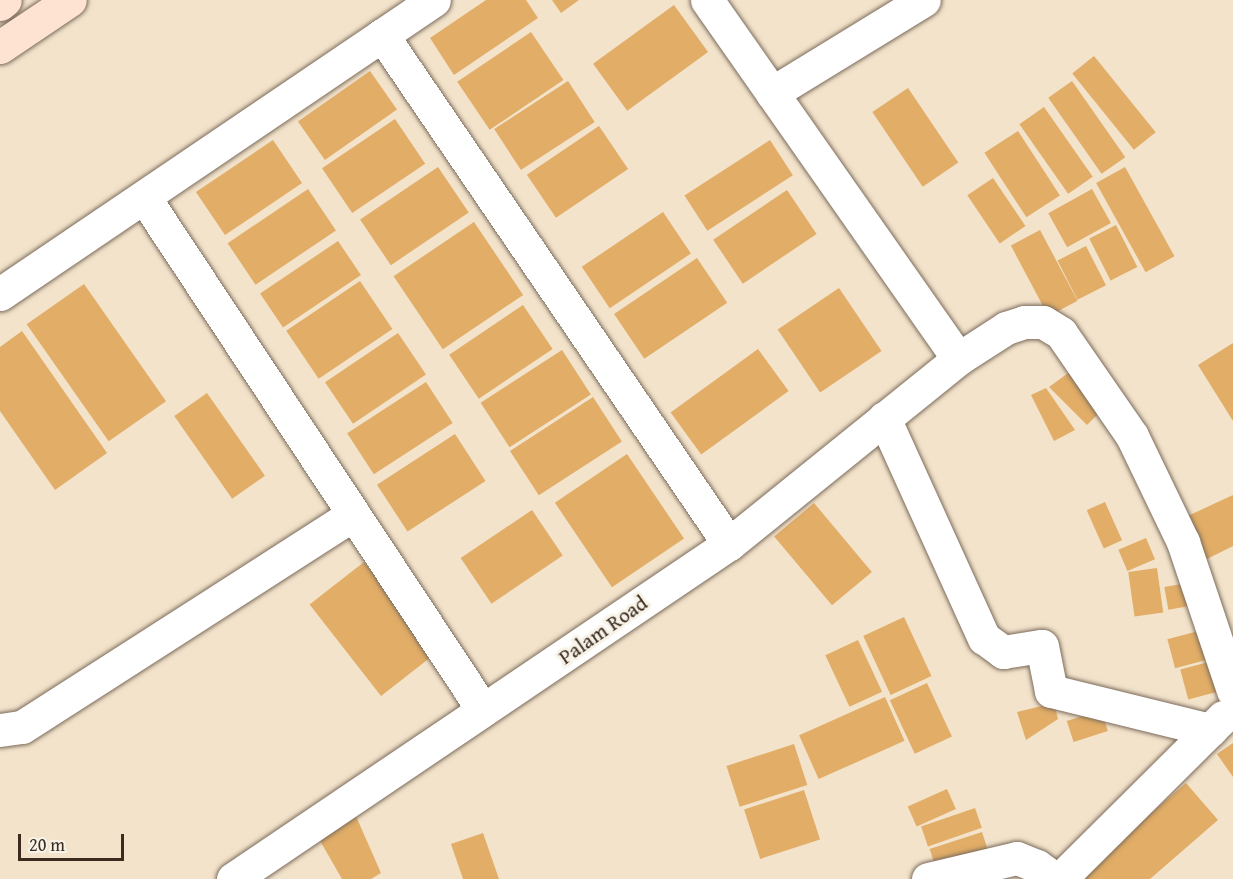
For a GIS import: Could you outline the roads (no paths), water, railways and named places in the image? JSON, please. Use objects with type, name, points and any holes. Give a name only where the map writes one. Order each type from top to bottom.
[{"type":"street","points":[[0,4],[5,0]]},
{"type":"street","points":[[0,47],[70,0]]},
{"type":"street","points":[[0,294],[434,0]]},
{"type":"street","points":[[707,0],[958,359]]},
{"type":"street","points":[[772,93],[924,0]]},
{"type":"street","points":[[382,35],[729,544]]},
{"type":"street","points":[[144,196],[483,710]]},
{"type":"street","name":"Palam Road","points":[[233,879],[729,544],[958,359],[1006,328],[1024,322],[1044,322],[1061,333],[1106,392],[1150,473],[1183,542],[1233,690]]},
{"type":"street","points":[[884,418],[984,638],[1003,652],[1042,646],[1051,691],[1210,730]]},
{"type":"street","points":[[0,730],[22,727],[354,514]]},
{"type":"street","points":[[1060,879],[1233,707]]},
{"type":"street","points":[[928,879],[1017,858],[1037,866],[1055,879]]}]
